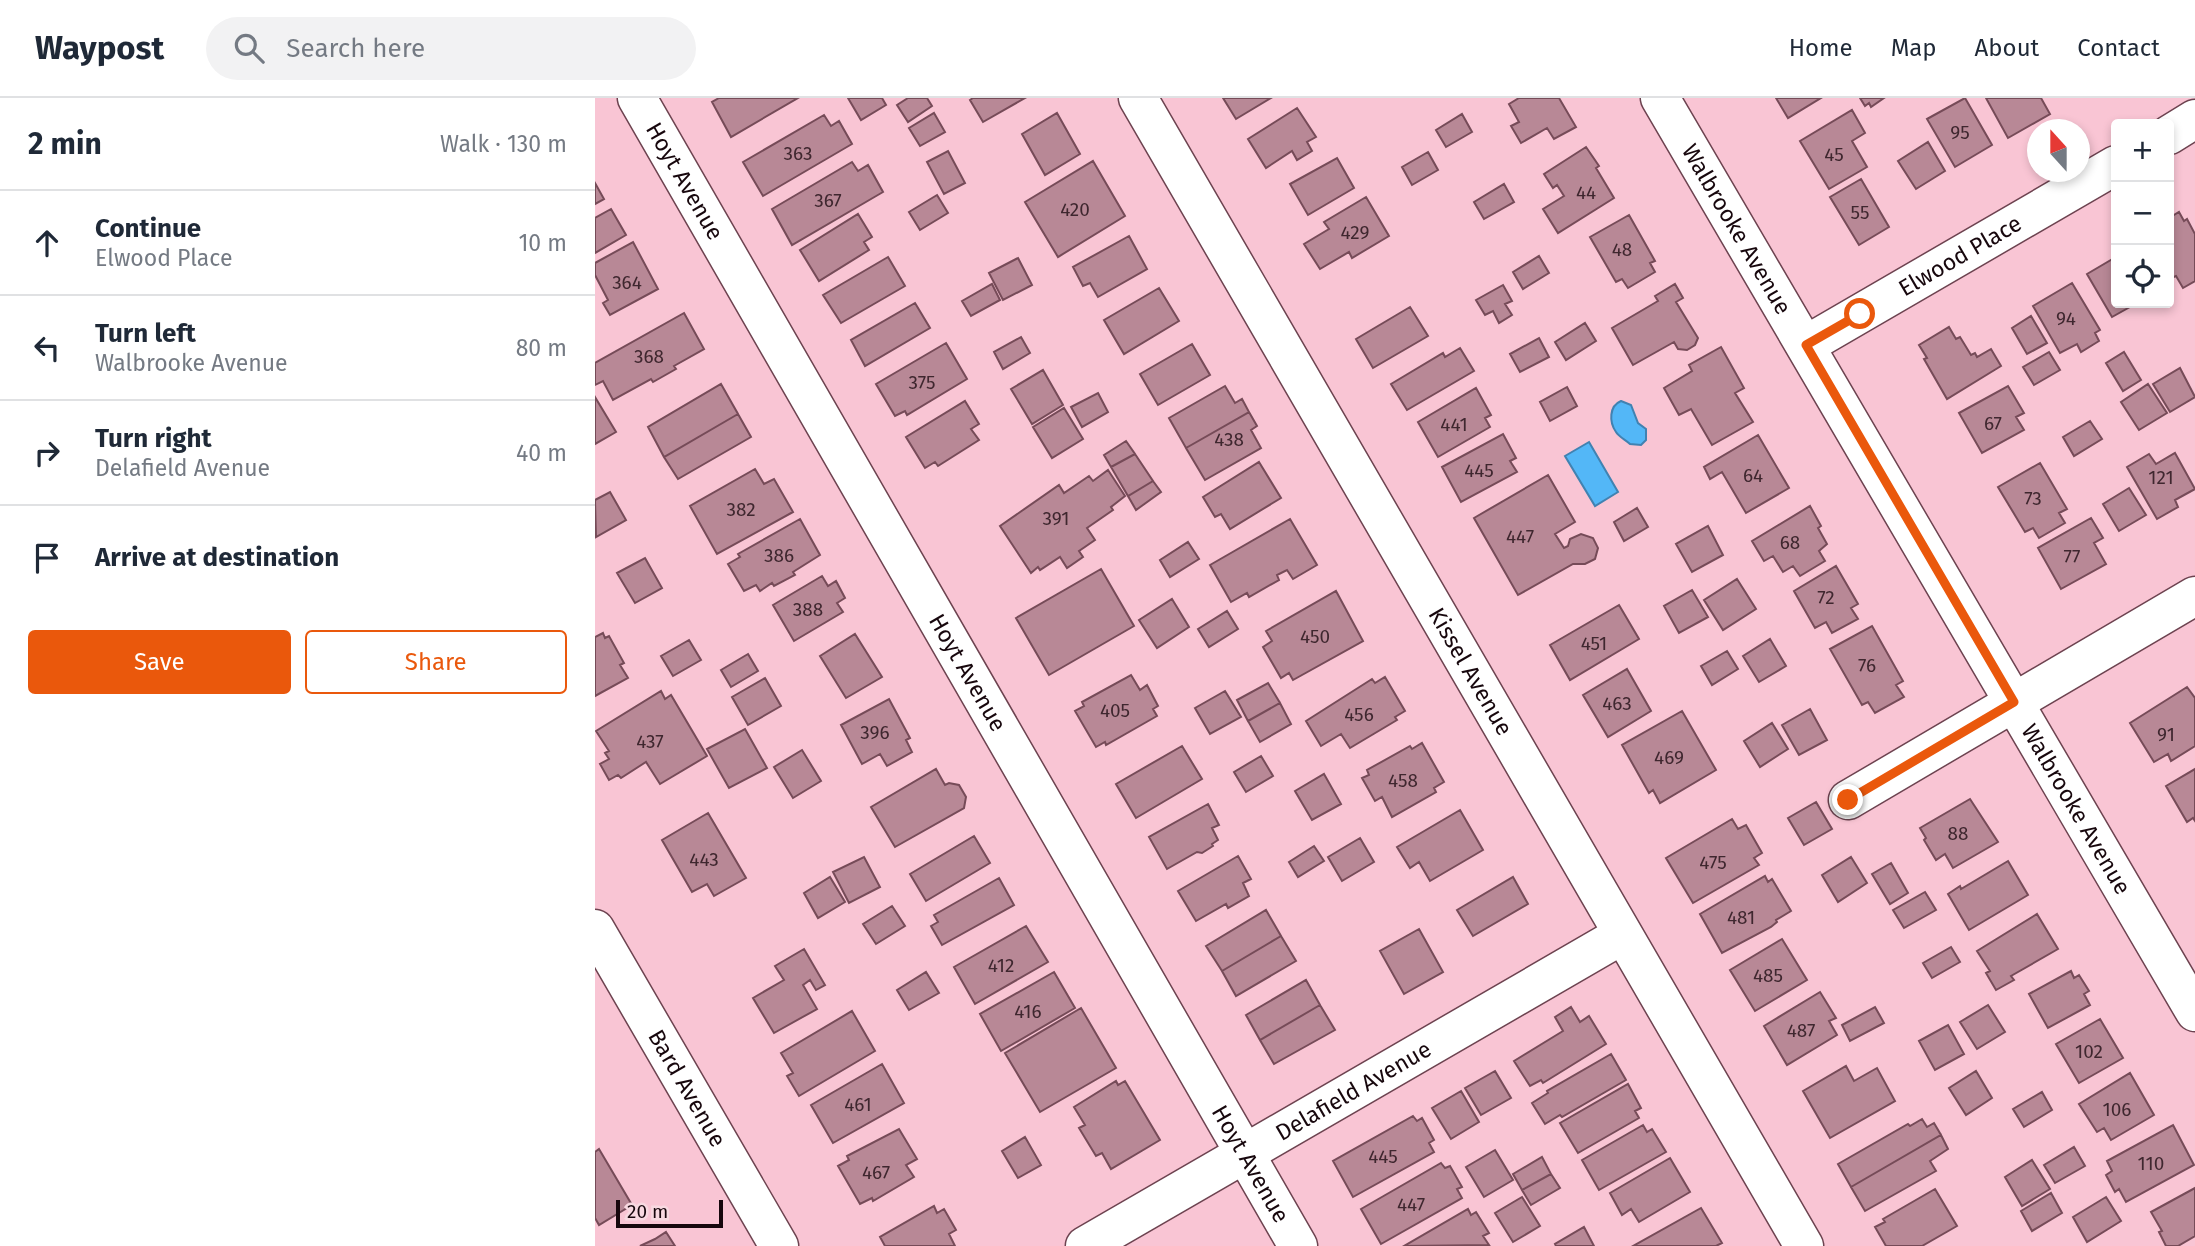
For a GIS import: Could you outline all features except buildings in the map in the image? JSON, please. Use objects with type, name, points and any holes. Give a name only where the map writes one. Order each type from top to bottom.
[{"type":"street","name":"Hoyt Avenue","points":[[637,98],[1298,1246]]},
{"type":"street","name":"Kissel Avenue","points":[[1138,98],[1804,1246]]},
{"type":"street","name":"Walbrooke Avenue","points":[[1660,98],[2195,1012]]},
{"type":"street","points":[[2174,132],[2195,119]]},
{"type":"street","name":"Elwood Place","points":[[1806,345],[2111,168]]},
{"type":"street","points":[[1848,800],[2195,596]]},
{"type":"street","name":"Delafield Avenue","points":[[1086,1246],[1622,935]]},
{"type":"street","name":"Bard Avenue","points":[[601,954],[779,1246]]},
{"type":"water","points":[[1621,401],[1631,405],[1638,423],[1646,429],[1646,440],[1641,445],[1630,444],[1614,428],[1612,410]]},
{"type":"water","points":[[1589,442],[1618,492],[1595,506],[1565,456]]},
{"type":"route","points":[[1848,800],[2014,702],[1806,345],[1860,314]]}]
